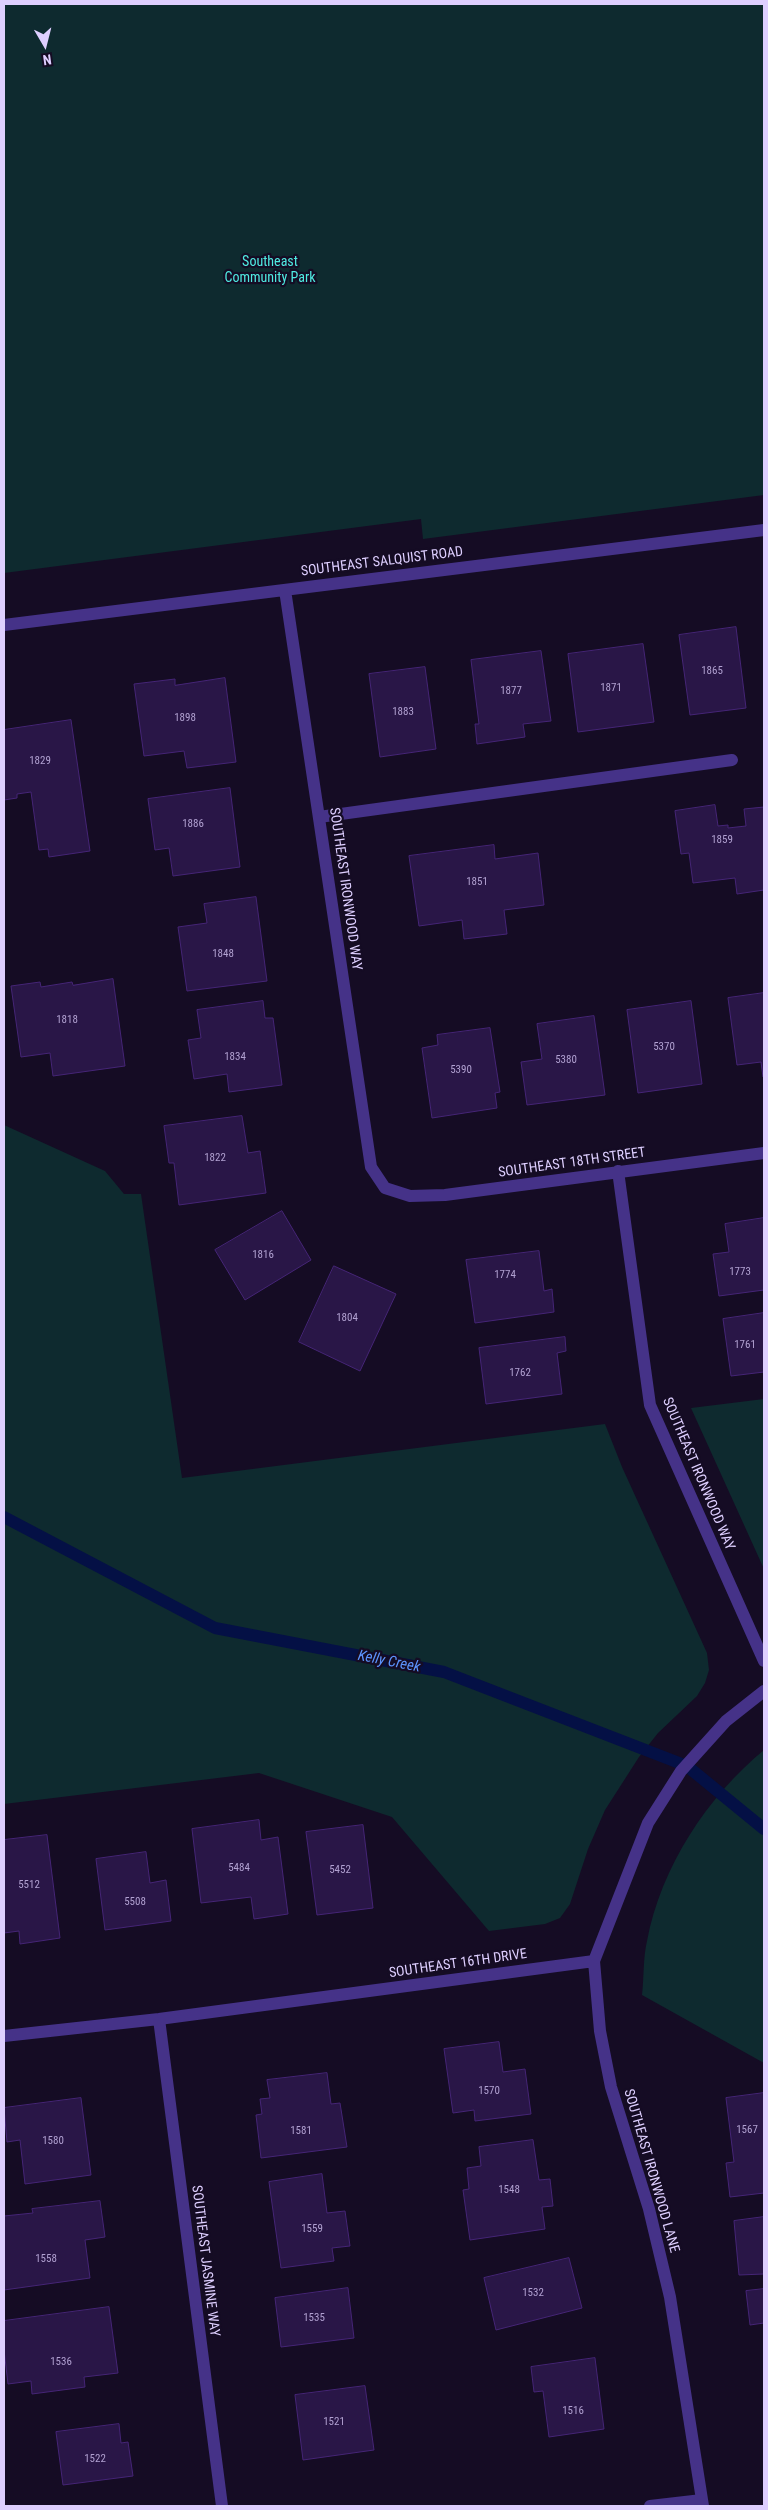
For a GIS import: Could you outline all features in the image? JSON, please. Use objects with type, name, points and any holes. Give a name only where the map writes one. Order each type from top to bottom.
[{"type":"street","name":"SOUTHEAST SALQUIST ROAD","points":[[4,626],[764,530]]},
{"type":"street","name":"SOUTHEAST IRONWOOD WAY","points":[[285,590],[371,1167],[385,1188]]},
{"type":"street","points":[[319,817],[732,760]]},
{"type":"street","name":"SOUTHEAST 18TH STREET","points":[[385,1188],[410,1196],[445,1195],[764,1153]]},
{"type":"street","name":"SOUTHEAST IRONWOOD WAY","points":[[618,1171],[650,1405],[764,1661]]},
{"type":"street","points":[[594,1961],[648,1823],[681,1771],[726,1721],[764,1692]]},
{"type":"street","name":"SOUTHEAST 16TH DRIVE","points":[[4,2036],[159,2019],[594,1961]]},
{"type":"street","name":"SOUTHEAST IRONWOOD LANE","points":[[594,1961],[600,2031],[609,2078],[649,2209],[670,2297],[703,2503]]},
{"type":"street","name":"SOUTHEAST JASMINE WAY","points":[[159,2019],[222,2506]]},
{"type":"street","points":[[650,2506],[703,2503]]},
{"type":"green space","name":"Southeast Community Park","points":[[4,4],[764,4],[764,495],[423,539],[421,519],[4,573]]},
{"type":"green space","points":[[4,1125],[105,1171],[124,1194],[141,1194],[182,1478],[605,1424],[622,1467],[707,1653],[709,1670],[705,1683],[697,1696],[658,1733],[639,1757],[605,1810],[588,1849],[570,1904],[560,1918],[545,1924],[489,1931],[392,1817],[259,1773],[4,1804]]},
{"type":"green space","points":[[764,1399],[764,1569],[691,1408]]},
{"type":"green space","points":[[764,1750],[764,2063],[642,1995],[646,1947],[654,1913],[675,1860],[689,1835],[724,1789]]},
{"type":"building","points":[[736,627],[746,708],[690,715],[679,635]]},
{"type":"building","points":[[643,644],[654,722],[578,732],[568,654]]},
{"type":"building","points":[[541,651],[551,721],[523,724],[525,737],[477,744],[475,724],[479,724],[471,660]]},
{"type":"building","points":[[425,667],[436,749],[380,757],[369,674]]},
{"type":"building","points":[[225,678],[236,762],[187,768],[184,751],[144,756],[134,684],[175,679],[175,685]]},
{"type":"building","points":[[71,720],[90,851],[49,857],[48,849],[39,850],[31,792],[17,794],[17,798],[4,800],[4,730]]},
{"type":"building","points":[[230,788],[240,867],[173,876],[169,848],[155,850],[148,799]]},
{"type":"building","points":[[715,805],[718,826],[728,825],[728,828],[746,826],[744,809],[764,807],[764,890],[737,894],[735,878],[693,883],[689,853],[681,854],[675,811]]},
{"type":"building","points":[[494,845],[495,859],[538,853],[544,905],[504,910],[507,934],[464,939],[462,920],[419,926],[409,856]]},
{"type":"building","points":[[256,897],[267,981],[187,991],[178,927],[207,923],[204,904]]},
{"type":"building","points":[[113,979],[125,1066],[53,1076],[50,1053],[21,1057],[11,986],[40,982],[41,987],[72,982],[73,985]]},
{"type":"building","points":[[764,993],[763,1077],[761,1062],[737,1065],[728,998]]},
{"type":"building","points":[[263,1001],[265,1018],[273,1018],[282,1085],[229,1092],[227,1074],[194,1079],[188,1040],[201,1038],[197,1010]]},
{"type":"building","points":[[691,1001],[702,1084],[638,1093],[627,1010]]},
{"type":"building","points":[[594,1016],[605,1095],[527,1105],[521,1062],[542,1059],[537,1024]]},
{"type":"building","points":[[490,1028],[500,1092],[495,1093],[497,1108],[432,1118],[422,1048],[438,1045],[437,1035]]},
{"type":"building","points":[[242,1116],[248,1153],[260,1151],[266,1193],[179,1205],[174,1163],[169,1163],[164,1126]]},
{"type":"building","points":[[282,1211],[311,1260],[245,1300],[215,1250]]},
{"type":"building","points":[[764,1218],[764,1290],[719,1296],[713,1254],[729,1252],[725,1224]]},
{"type":"building","points":[[539,1251],[544,1291],[552,1289],[554,1312],[475,1323],[466,1260]]},
{"type":"building","points":[[334,1266],[396,1294],[360,1371],[299,1342]]},
{"type":"building","points":[[764,1313],[764,1372],[731,1376],[723,1319]]},
{"type":"building","points":[[565,1337],[566,1351],[557,1353],[562,1394],[486,1404],[479,1348]]},
{"type":"building","points":[[259,1820],[261,1840],[278,1837],[288,1914],[254,1919],[251,1897],[201,1903],[192,1829]]},
{"type":"building","points":[[363,1825],[373,1908],[317,1915],[306,1832]]},
{"type":"building","points":[[47,1835],[60,1938],[20,1944],[19,1931],[4,1933],[4,1840]]},
{"type":"building","points":[[146,1852],[150,1883],[166,1880],[171,1921],[105,1930],[96,1859]]},
{"type":"building","points":[[499,2042],[503,2072],[525,2069],[531,2114],[475,2121],[474,2110],[453,2113],[444,2049]]},
{"type":"building","points":[[327,2073],[331,2104],[340,2103],[347,2147],[261,2158],[256,2115],[262,2114],[260,2099],[270,2098],[267,2080]]},
{"type":"building","points":[[764,2093],[764,2193],[730,2197],[726,2163],[734,2162],[726,2098]]},
{"type":"building","points":[[81,2098],[91,2175],[25,2184],[20,2140],[7,2142],[4,2108]]},
{"type":"building","points":[[533,2140],[539,2180],[550,2179],[553,2206],[542,2207],[545,2229],[470,2240],[463,2190],[469,2189],[467,2168],[481,2166],[479,2147]]},
{"type":"building","points":[[322,2174],[327,2213],[345,2211],[350,2246],[332,2248],[334,2261],[281,2268],[269,2182]]},
{"type":"building","points":[[100,2201],[105,2237],[85,2240],[90,2278],[4,2290],[4,2216],[33,2213],[32,2209]]},
{"type":"building","points":[[764,2217],[764,2274],[739,2275],[734,2221]]},
{"type":"building","points":[[569,2258],[582,2308],[496,2330],[484,2278]]},
{"type":"building","points":[[348,2288],[354,2338],[281,2347],[275,2298]]},
{"type":"building","points":[[764,2289],[764,2323],[750,2325],[746,2291]]},
{"type":"building","points":[[109,2307],[118,2373],[84,2377],[85,2387],[32,2394],[31,2381],[8,2384],[4,2350],[4,2321]]},
{"type":"building","points":[[595,2358],[604,2429],[549,2437],[543,2391],[534,2392],[531,2367]]},
{"type":"building","points":[[365,2386],[374,2450],[303,2460],[295,2395]]},
{"type":"building","points":[[119,2424],[121,2443],[128,2442],[133,2476],[63,2485],[56,2432]]},
{"type":"waterway","name":"Kelly Creek","points":[[4,1517],[215,1628],[444,1672],[687,1766],[764,1829]]}]
